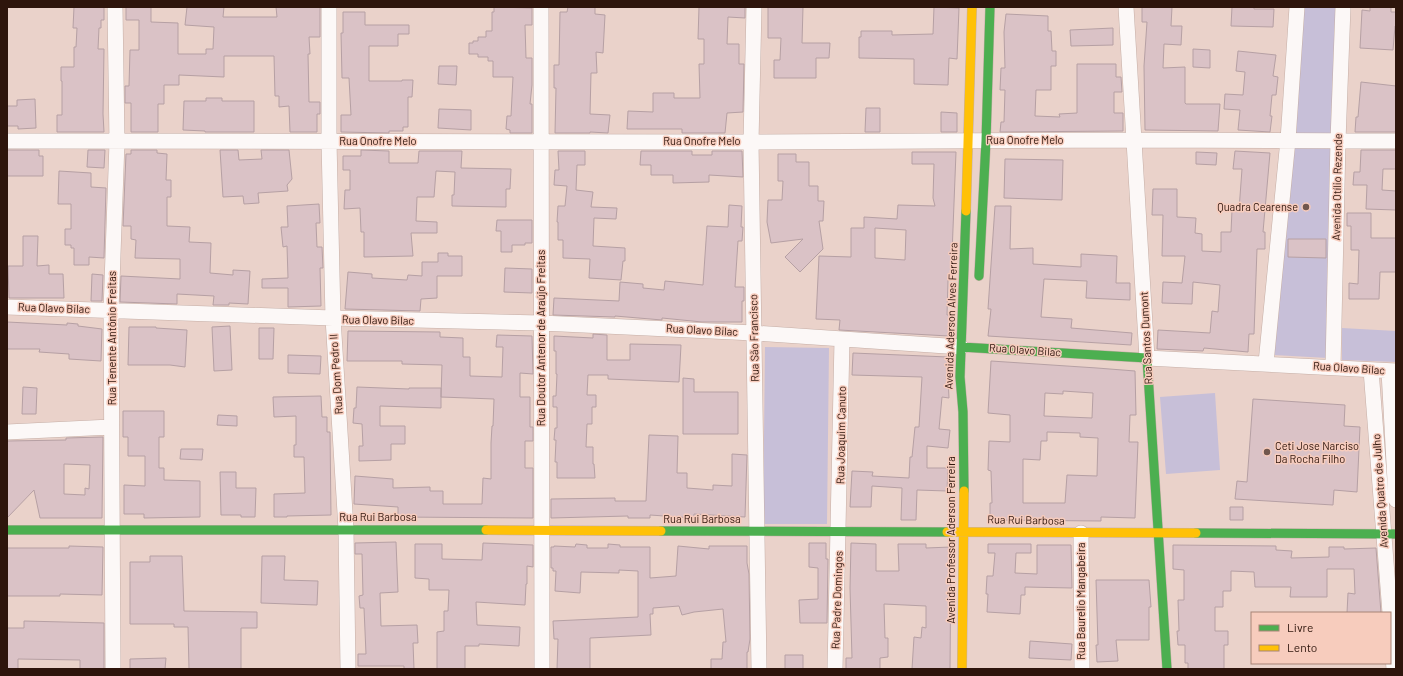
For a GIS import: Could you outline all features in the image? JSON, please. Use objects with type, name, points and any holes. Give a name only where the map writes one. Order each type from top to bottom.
[{"type":"main road","name":"Avenida Aderson Alves Ferreira","points":[[963,412],[960,382],[972,347],[969,140],[972,7]]},
{"type":"main road","points":[[979,286],[986,141],[990,7]]},
{"type":"main road","points":[[971,22],[990,22]]},
{"type":"main road","name":"Rua Olavo Bilac","points":[[972,347],[1147,358]]},
{"type":"main road","name":"Rua Santos Dumont","points":[[1147,358],[1157,533],[1167,669]]},
{"type":"main road","name":"Avenida Aderson Alves Ferreira","points":[[963,412],[970,382]]},
{"type":"main road","name":"Avenida Professor Aderson Ferreira","points":[[962,669],[964,531],[963,412]]},
{"type":"main road","name":"Rua Rui Barbosa","points":[[7,530],[346,529],[1389,534]]},
{"type":"street","name":"Rua Tenente Antônio Freitas","points":[[113,669],[111,310],[116,142],[115,7]]},
{"type":"street","name":"Rua Dom Pedro II","points":[[329,7],[329,141],[333,318],[346,529],[348,669]]},
{"type":"street","name":"Rua Doutor Antenor de Araújo Freitas","points":[[542,7],[542,669]]},
{"type":"street","name":"Rua São Francisco","points":[[754,7],[751,142],[759,669]]},
{"type":"street","name":"Rua Santos Dumont","points":[[1126,7],[1147,358]]},
{"type":"street","points":[[1266,363],[1288,140],[1297,7]]},
{"type":"street","name":"Avenida Otílio Rezende","points":[[1333,367],[1338,141],[1343,7]]},
{"type":"street","name":"Rua Onofre Melo","points":[[7,141],[1396,141]]},
{"type":"street","name":"Rua Olavo Bilac","points":[[7,307],[333,318],[541,323],[754,333],[842,340],[972,347]]},
{"type":"street","name":"Rua Joaquim Canuto","points":[[839,531],[842,340]]},
{"type":"street","name":"Rua Olavo Bilac","points":[[1147,358],[1266,363],[1393,371]]},
{"type":"street","name":"Avenida Quatro de Julho","points":[[1370,370],[1389,534],[1390,612]]},
{"type":"street","name":"Avenida Quatro de Julho","points":[[1393,371],[1396,500]]},
{"type":"street","points":[[7,432],[111,427]]},
{"type":"street","name":"Rua Padre Domingos","points":[[835,669],[839,531]]},
{"type":"street","name":"Rua Baurelio Mangabeira","points":[[1081,532],[1082,669]]},
{"type":"street","points":[[1391,631],[1394,669]]},
{"type":"shaded area","points":[[1304,7],[1340,7],[1328,358],[1274,355],[1294,141]]},
{"type":"shaded area","points":[[1342,328],[1396,331],[1396,362],[1342,360]]},
{"type":"shaded area","points":[[765,347],[829,348],[827,524],[763,524]]},
{"type":"shaded area","points":[[1215,393],[1220,470],[1166,474],[1160,397]]},
{"type":"building","points":[[74,7],[104,7],[104,20],[101,20],[101,28],[99,28],[98,49],[104,49],[104,132],[57,132],[57,115],[62,115],[61,67],[74,67],[74,47],[76,47],[77,28],[73,28]]},
{"type":"building","points":[[126,7],[151,7],[151,22],[178,23],[178,54],[206,54],[206,49],[213,49],[214,27],[185,25],[187,7],[224,7],[223,17],[277,17],[276,7],[320,7],[320,37],[309,37],[310,54],[308,54],[309,102],[320,102],[320,114],[317,114],[317,132],[290,132],[289,106],[279,107],[279,96],[275,96],[274,56],[224,56],[224,77],[179,75],[179,85],[164,85],[164,104],[158,104],[158,132],[131,132],[131,103],[125,103],[125,86],[129,86],[130,50],[139,50],[139,20],[126,20]]},
{"type":"building","points":[[494,7],[532,8],[532,25],[525,25],[526,58],[532,58],[530,104],[532,104],[532,133],[510,133],[510,130],[506,129],[507,116],[511,116],[513,77],[493,77],[493,61],[488,61],[488,57],[478,57],[478,54],[469,54],[469,43],[478,41],[478,37],[486,37],[486,31],[492,31],[492,12],[494,12]]},
{"type":"building","points":[[568,7],[595,7],[595,14],[605,15],[603,53],[596,52],[597,73],[591,73],[590,114],[610,115],[608,133],[555,133],[556,88],[554,88],[554,65],[559,65],[560,12],[567,12]]},
{"type":"building","points":[[699,7],[745,7],[745,18],[728,17],[727,44],[739,44],[739,64],[744,64],[743,112],[727,113],[725,133],[682,133],[682,129],[627,129],[628,111],[653,112],[653,93],[674,93],[674,98],[700,98],[699,64],[704,64],[704,39],[698,39]]},
{"type":"building","points":[[768,7],[803,7],[802,43],[830,43],[829,58],[816,58],[816,78],[774,78],[774,60],[780,60],[781,38],[768,38]]},
{"type":"building","points":[[934,7],[959,8],[957,59],[949,58],[948,85],[914,84],[914,59],[859,58],[859,37],[861,37],[861,31],[892,31],[892,35],[933,34]]},
{"type":"building","points":[[1142,7],[1172,7],[1171,26],[1182,26],[1181,45],[1164,44],[1163,68],[1185,67],[1186,104],[1220,104],[1218,131],[1145,130],[1144,66],[1147,22],[1142,22]]},
{"type":"building","points":[[1232,7],[1274,9],[1273,27],[1231,26]]},
{"type":"building","points":[[1370,7],[1391,7],[1391,12],[1396,12],[1393,50],[1360,48],[1362,10],[1370,11]]},
{"type":"building","points":[[343,12],[365,12],[365,25],[409,25],[409,34],[398,34],[398,46],[369,46],[369,81],[413,80],[412,97],[408,97],[408,127],[403,127],[403,131],[389,131],[389,133],[341,132],[341,115],[351,115],[349,78],[342,78],[341,33],[343,33]]},
{"type":"building","points":[[1006,14],[1048,16],[1048,31],[1051,31],[1052,51],[1056,51],[1056,66],[1051,66],[1051,90],[1036,90],[1035,116],[1060,117],[1059,114],[1077,113],[1077,64],[1116,64],[1116,77],[1121,77],[1122,92],[1114,92],[1114,113],[1123,113],[1123,131],[1000,132],[1001,122],[1004,122],[1005,90],[1000,90],[1001,68],[1005,68],[1004,32]]},
{"type":"building","points":[[1113,28],[1113,45],[1071,46],[1070,30]]},
{"type":"building","points":[[1193,49],[1210,50],[1210,68],[1193,67]]},
{"type":"building","points":[[1238,51],[1276,55],[1273,76],[1278,77],[1276,95],[1272,95],[1270,132],[1238,130],[1240,110],[1224,109],[1225,94],[1243,95],[1245,72],[1236,71]]},
{"type":"building","points":[[439,66],[457,66],[456,85],[438,84]]},
{"type":"building","points":[[1361,82],[1396,86],[1396,132],[1355,132]]},
{"type":"building","points":[[206,98],[222,98],[222,101],[254,101],[254,132],[205,132],[183,130],[184,101],[206,101]]},
{"type":"building","points":[[35,99],[36,128],[18,129],[18,126],[7,126],[7,106],[17,106],[17,100]]},
{"type":"building","points":[[866,108],[880,108],[880,132],[865,132]]},
{"type":"building","points":[[439,109],[471,110],[471,130],[438,128]]},
{"type":"building","points":[[941,112],[957,113],[957,132],[941,132]]},
{"type":"building","points":[[7,150],[39,150],[39,156],[43,156],[43,176],[7,176]]},
{"type":"building","points":[[88,150],[105,150],[104,168],[87,167]]},
{"type":"building","points":[[131,150],[157,150],[157,153],[167,154],[166,180],[171,180],[171,197],[167,197],[167,226],[190,227],[189,242],[211,243],[210,273],[233,275],[233,270],[250,271],[248,304],[229,303],[229,305],[213,305],[214,296],[177,294],[177,304],[120,302],[121,276],[180,279],[180,259],[135,258],[136,240],[131,239],[131,226],[123,226],[126,154],[131,154]]},
{"type":"building","points":[[220,150],[238,150],[239,160],[262,159],[261,150],[289,150],[292,179],[287,185],[288,191],[258,193],[259,203],[244,204],[243,196],[223,197]]},
{"type":"building","points":[[361,150],[389,151],[389,163],[418,163],[419,151],[462,151],[461,168],[511,169],[510,189],[506,189],[506,207],[452,206],[455,172],[436,171],[434,197],[417,197],[416,221],[437,222],[437,233],[411,233],[413,256],[364,257],[364,232],[361,232],[360,208],[344,209],[345,190],[350,190],[350,170],[343,170],[343,156],[361,156]]},
{"type":"building","points":[[1361,150],[1396,150],[1396,169],[1383,169],[1382,190],[1396,191],[1396,210],[1366,209],[1367,185],[1353,185],[1354,172],[1360,172]]},
{"type":"building","points":[[558,151],[585,151],[585,165],[577,165],[576,190],[593,192],[591,207],[617,208],[616,219],[594,218],[593,246],[625,248],[625,261],[623,261],[621,280],[589,278],[590,259],[563,258],[563,240],[558,240],[557,222],[558,206],[565,206],[567,186],[554,185],[555,170],[559,170]]},
{"type":"building","points":[[641,151],[692,151],[692,155],[712,155],[712,151],[742,151],[743,177],[709,175],[709,182],[673,183],[673,175],[651,175],[651,165],[640,165]]},
{"type":"building","points":[[1235,151],[1270,153],[1263,232],[1265,232],[1265,249],[1257,249],[1254,334],[1249,334],[1248,352],[1204,348],[1203,351],[1157,349],[1158,330],[1210,333],[1212,311],[1218,312],[1220,285],[1193,282],[1192,304],[1162,303],[1163,282],[1182,283],[1185,256],[1162,256],[1163,215],[1152,215],[1153,189],[1177,189],[1177,217],[1196,218],[1195,233],[1202,234],[1202,251],[1221,252],[1221,232],[1231,232],[1232,210],[1239,210],[1242,169],[1233,169]]},
{"type":"building","points":[[912,152],[956,152],[951,280],[948,280],[947,315],[950,315],[949,336],[839,330],[840,320],[816,319],[819,256],[851,257],[851,228],[864,228],[864,217],[897,219],[898,205],[935,206],[933,198],[934,164],[912,164]],"holes":[[[875,228],[906,230],[905,260],[875,258]]]},
{"type":"building","points":[[1196,152],[1217,153],[1216,165],[1196,164]]},
{"type":"building","points":[[778,154],[796,154],[796,162],[809,162],[809,186],[818,186],[818,201],[824,201],[823,221],[819,221],[823,249],[800,272],[785,257],[803,239],[771,243],[767,222],[768,200],[782,200],[783,181],[778,181]]},
{"type":"building","points":[[1005,159],[1063,160],[1062,200],[1004,198]]},
{"type":"building","points":[[59,171],[91,173],[91,187],[106,188],[104,258],[89,257],[89,265],[74,265],[74,248],[71,248],[71,245],[65,245],[65,229],[71,229],[71,204],[58,204]]},
{"type":"building","points":[[319,204],[320,223],[316,223],[317,247],[322,247],[323,268],[320,268],[321,306],[288,307],[288,288],[262,288],[262,279],[288,278],[287,246],[283,247],[281,227],[288,227],[287,206]]},
{"type":"building","points":[[729,205],[742,206],[742,241],[738,241],[735,287],[744,287],[742,322],[702,322],[662,318],[662,320],[615,316],[553,315],[554,298],[619,301],[620,282],[643,284],[643,288],[664,290],[665,281],[703,285],[707,226],[728,227]]},
{"type":"building","points":[[995,206],[1011,206],[1010,249],[1033,248],[1033,264],[1081,267],[1081,254],[1117,256],[1116,283],[1130,283],[1130,300],[1086,298],[1087,281],[1044,279],[1041,317],[1072,319],[1071,328],[1132,333],[1131,345],[988,336],[991,309],[988,309]]},
{"type":"building","points":[[1347,213],[1371,213],[1371,238],[1396,238],[1396,272],[1380,272],[1379,299],[1349,299],[1349,283],[1358,284],[1359,250],[1351,250],[1351,226],[1347,226]]},
{"type":"building","points":[[497,220],[532,220],[532,243],[525,243],[525,245],[512,245],[512,252],[501,252],[501,231],[496,231]]},
{"type":"building","points":[[23,236],[38,236],[37,266],[49,265],[49,274],[63,274],[64,298],[9,298],[8,266],[23,266]]},
{"type":"building","points":[[1288,239],[1326,239],[1326,258],[1288,257]]},
{"type":"building","points":[[438,253],[448,253],[448,256],[462,256],[462,276],[437,276],[437,298],[421,299],[420,311],[345,309],[348,272],[372,274],[372,278],[407,280],[408,275],[422,276],[422,262],[438,262]]},
{"type":"building","points":[[505,268],[532,269],[532,293],[504,292]]},
{"type":"building","points":[[92,274],[103,275],[102,301],[91,301]]},
{"type":"building","points":[[7,322],[67,325],[67,323],[102,329],[101,361],[69,359],[69,354],[39,352],[40,349],[7,349]]},
{"type":"building","points":[[230,326],[232,370],[214,371],[212,327]]},
{"type":"building","points":[[129,327],[156,327],[187,330],[185,367],[170,365],[128,365]]},
{"type":"building","points":[[259,328],[274,328],[273,359],[259,359]]},
{"type":"building","points":[[348,331],[440,332],[440,337],[463,338],[463,357],[470,357],[470,376],[502,377],[503,347],[496,347],[497,335],[532,336],[533,374],[520,373],[520,397],[530,397],[530,427],[533,427],[533,441],[525,441],[525,468],[533,468],[533,518],[398,517],[398,507],[354,504],[355,476],[393,479],[393,488],[430,487],[430,491],[443,491],[443,504],[482,504],[483,478],[491,479],[491,443],[494,399],[441,397],[442,365],[402,364],[402,361],[347,361]]},
{"type":"building","points":[[593,334],[607,335],[607,360],[630,360],[630,344],[681,345],[679,382],[608,379],[608,375],[588,375],[587,395],[596,395],[596,407],[592,407],[592,424],[587,424],[586,447],[593,447],[595,478],[557,478],[557,462],[555,462],[556,440],[554,440],[555,428],[557,428],[557,407],[553,407],[553,396],[556,396],[557,374],[554,336],[593,338]]},
{"type":"building","points":[[853,353],[948,357],[949,398],[942,397],[939,429],[950,430],[948,448],[927,446],[927,468],[948,468],[947,491],[917,490],[916,520],[901,520],[902,488],[872,486],[871,507],[850,507],[852,471],[873,472],[872,476],[909,478],[910,457],[912,457],[915,427],[919,427],[922,377],[852,375]]},
{"type":"building","points":[[288,355],[321,356],[320,374],[288,373]]},
{"type":"building","points":[[991,361],[1135,371],[1136,415],[1130,415],[1129,442],[1138,442],[1135,518],[1101,517],[1101,521],[990,520],[990,503],[992,503],[991,471],[988,470],[989,441],[1010,442],[1010,415],[988,413]],"holes":[[[1063,391],[1093,393],[1092,418],[1044,416],[1045,393],[1063,394]],[[1047,432],[1080,433],[1080,437],[1098,438],[1097,476],[1067,475],[1065,503],[1023,503],[1023,459],[1040,460],[1041,441],[1047,441]]]},
{"type":"building","points":[[683,378],[694,379],[694,392],[738,392],[738,434],[683,434]]},
{"type":"building","points":[[23,387],[37,388],[36,414],[22,414]]},
{"type":"building","points":[[357,387],[409,389],[441,388],[441,408],[380,406],[380,426],[405,426],[405,444],[391,444],[391,460],[359,461],[359,446],[363,446],[362,424],[353,423],[354,408],[356,408]]},
{"type":"building","points":[[321,396],[322,417],[327,417],[327,432],[330,432],[331,515],[274,517],[274,494],[305,493],[304,457],[294,457],[294,445],[296,445],[296,416],[274,417],[273,397]]},
{"type":"building","points":[[1253,399],[1345,405],[1344,426],[1360,427],[1357,492],[1334,490],[1333,505],[1235,499],[1237,481],[1247,482]]},
{"type":"building","points":[[123,411],[164,411],[164,437],[159,437],[159,468],[164,468],[164,480],[200,481],[200,517],[144,518],[144,514],[124,514],[124,485],[145,486],[145,456],[128,456],[128,437],[123,437]]},
{"type":"building","points":[[218,415],[237,416],[237,426],[217,425]]},
{"type":"building","points":[[649,435],[678,436],[677,473],[687,473],[687,488],[713,490],[713,485],[732,486],[732,454],[747,455],[745,517],[694,514],[694,518],[650,515],[650,518],[628,518],[628,516],[551,518],[551,499],[615,498],[615,501],[646,501]]},
{"type":"building","points":[[103,437],[102,518],[40,518],[34,490],[7,518],[7,441],[66,440],[66,438]],"holes":[[[64,464],[90,465],[89,489],[85,488],[85,495],[64,494]]]},
{"type":"building","points":[[181,449],[203,449],[202,460],[180,459]]},
{"type":"building","points":[[220,472],[236,472],[236,488],[256,488],[255,517],[221,515]]},
{"type":"building","points":[[1230,507],[1243,507],[1243,520],[1230,520]]},
{"type":"building","points":[[396,542],[398,592],[380,593],[381,626],[417,625],[418,643],[413,643],[414,669],[404,669],[404,666],[358,666],[358,654],[366,654],[364,608],[360,608],[359,596],[363,595],[362,554],[355,554],[355,543]]},
{"type":"building","points":[[483,543],[533,545],[533,567],[527,566],[525,605],[476,602],[477,625],[520,627],[519,646],[479,644],[479,646],[465,646],[465,669],[437,669],[437,632],[444,631],[444,611],[448,611],[449,590],[429,590],[429,579],[415,578],[415,544],[442,544],[442,559],[482,560]]},
{"type":"building","points":[[809,543],[826,543],[826,559],[828,559],[827,623],[800,623],[799,600],[818,599],[818,568],[809,567]]},
{"type":"building","points":[[851,543],[876,544],[876,571],[899,571],[898,544],[926,544],[926,548],[951,547],[950,669],[912,669],[914,637],[921,638],[922,627],[926,628],[926,606],[884,604],[885,638],[888,638],[888,657],[880,658],[880,669],[846,669],[846,658],[852,658],[850,588]]},
{"type":"building","points":[[576,544],[587,545],[587,548],[608,548],[608,544],[620,545],[620,547],[650,547],[650,578],[676,576],[678,546],[709,549],[709,546],[747,546],[750,639],[747,652],[747,669],[711,669],[711,659],[722,659],[723,642],[726,642],[723,609],[694,612],[682,615],[679,606],[653,608],[653,614],[650,614],[651,635],[590,638],[590,669],[557,669],[558,639],[554,639],[553,621],[638,617],[638,571],[619,570],[619,573],[581,572],[580,593],[555,591],[556,571],[553,571],[553,568],[551,568],[551,547],[575,547]]},
{"type":"building","points":[[988,544],[1031,544],[1031,553],[1016,553],[1015,573],[1037,574],[1037,545],[1071,545],[1072,588],[1025,587],[1025,595],[1021,595],[1020,614],[987,612],[987,576],[993,576],[995,553],[988,553]]},
{"type":"building","points":[[1173,545],[1276,546],[1276,550],[1292,551],[1291,558],[1329,557],[1329,547],[1344,547],[1344,549],[1376,548],[1381,612],[1347,612],[1348,593],[1355,594],[1354,569],[1327,569],[1327,597],[1290,597],[1291,587],[1255,587],[1254,572],[1231,571],[1231,591],[1223,591],[1223,607],[1215,607],[1215,631],[1228,631],[1228,645],[1224,645],[1224,669],[1188,669],[1188,663],[1185,663],[1185,645],[1178,645],[1177,631],[1179,631],[1178,600],[1184,600],[1184,570],[1173,569]]},
{"type":"building","points":[[69,546],[103,547],[102,595],[60,594],[60,596],[7,596],[7,548],[69,548]]},
{"type":"building","points":[[150,556],[182,556],[184,611],[257,612],[257,628],[241,628],[241,669],[189,669],[188,627],[174,627],[174,624],[130,624],[130,562],[150,562]]},
{"type":"building","points":[[262,556],[285,556],[284,580],[318,581],[317,605],[261,603]]},
{"type":"building","points":[[1096,580],[1149,580],[1151,607],[1149,607],[1149,640],[1116,640],[1118,661],[1097,662],[1096,645],[1098,645]]},
{"type":"building","points":[[24,621],[104,623],[104,669],[80,669],[80,660],[18,659],[18,669],[7,669],[7,628],[24,628]]},
{"type":"building","points":[[1030,641],[1072,644],[1071,660],[1029,658]]},
{"type":"building","points":[[785,655],[803,655],[803,669],[785,669]]},
{"type":"building","points":[[166,658],[165,669],[130,669],[130,659]]},
{"type":"traffic: fast","points":[[979,276],[986,141],[990,7]]},
{"type":"traffic: fast","points":[[964,491],[963,412],[960,377],[966,211]]},
{"type":"traffic: fast","points":[[961,347],[1147,358],[1167,669]]},
{"type":"traffic: fast","points":[[7,530],[486,530]]},
{"type":"traffic: fast","points":[[661,531],[947,532]]},
{"type":"traffic: fast","points":[[1196,533],[1396,534]]},
{"type":"traffic: slow","points":[[966,211],[972,7]]},
{"type":"traffic: slow","points":[[962,669],[964,491]]},
{"type":"traffic: slow","points":[[486,530],[661,531]]},
{"type":"traffic: slow","points":[[947,532],[1196,533]]},
{"type":"place","name":"Quadra Cearense","points":[[1306,207]]},
{"type":"place","name":"Ceti Jose Narciso Da Rocha Filho","points":[[1267,452]]}]
